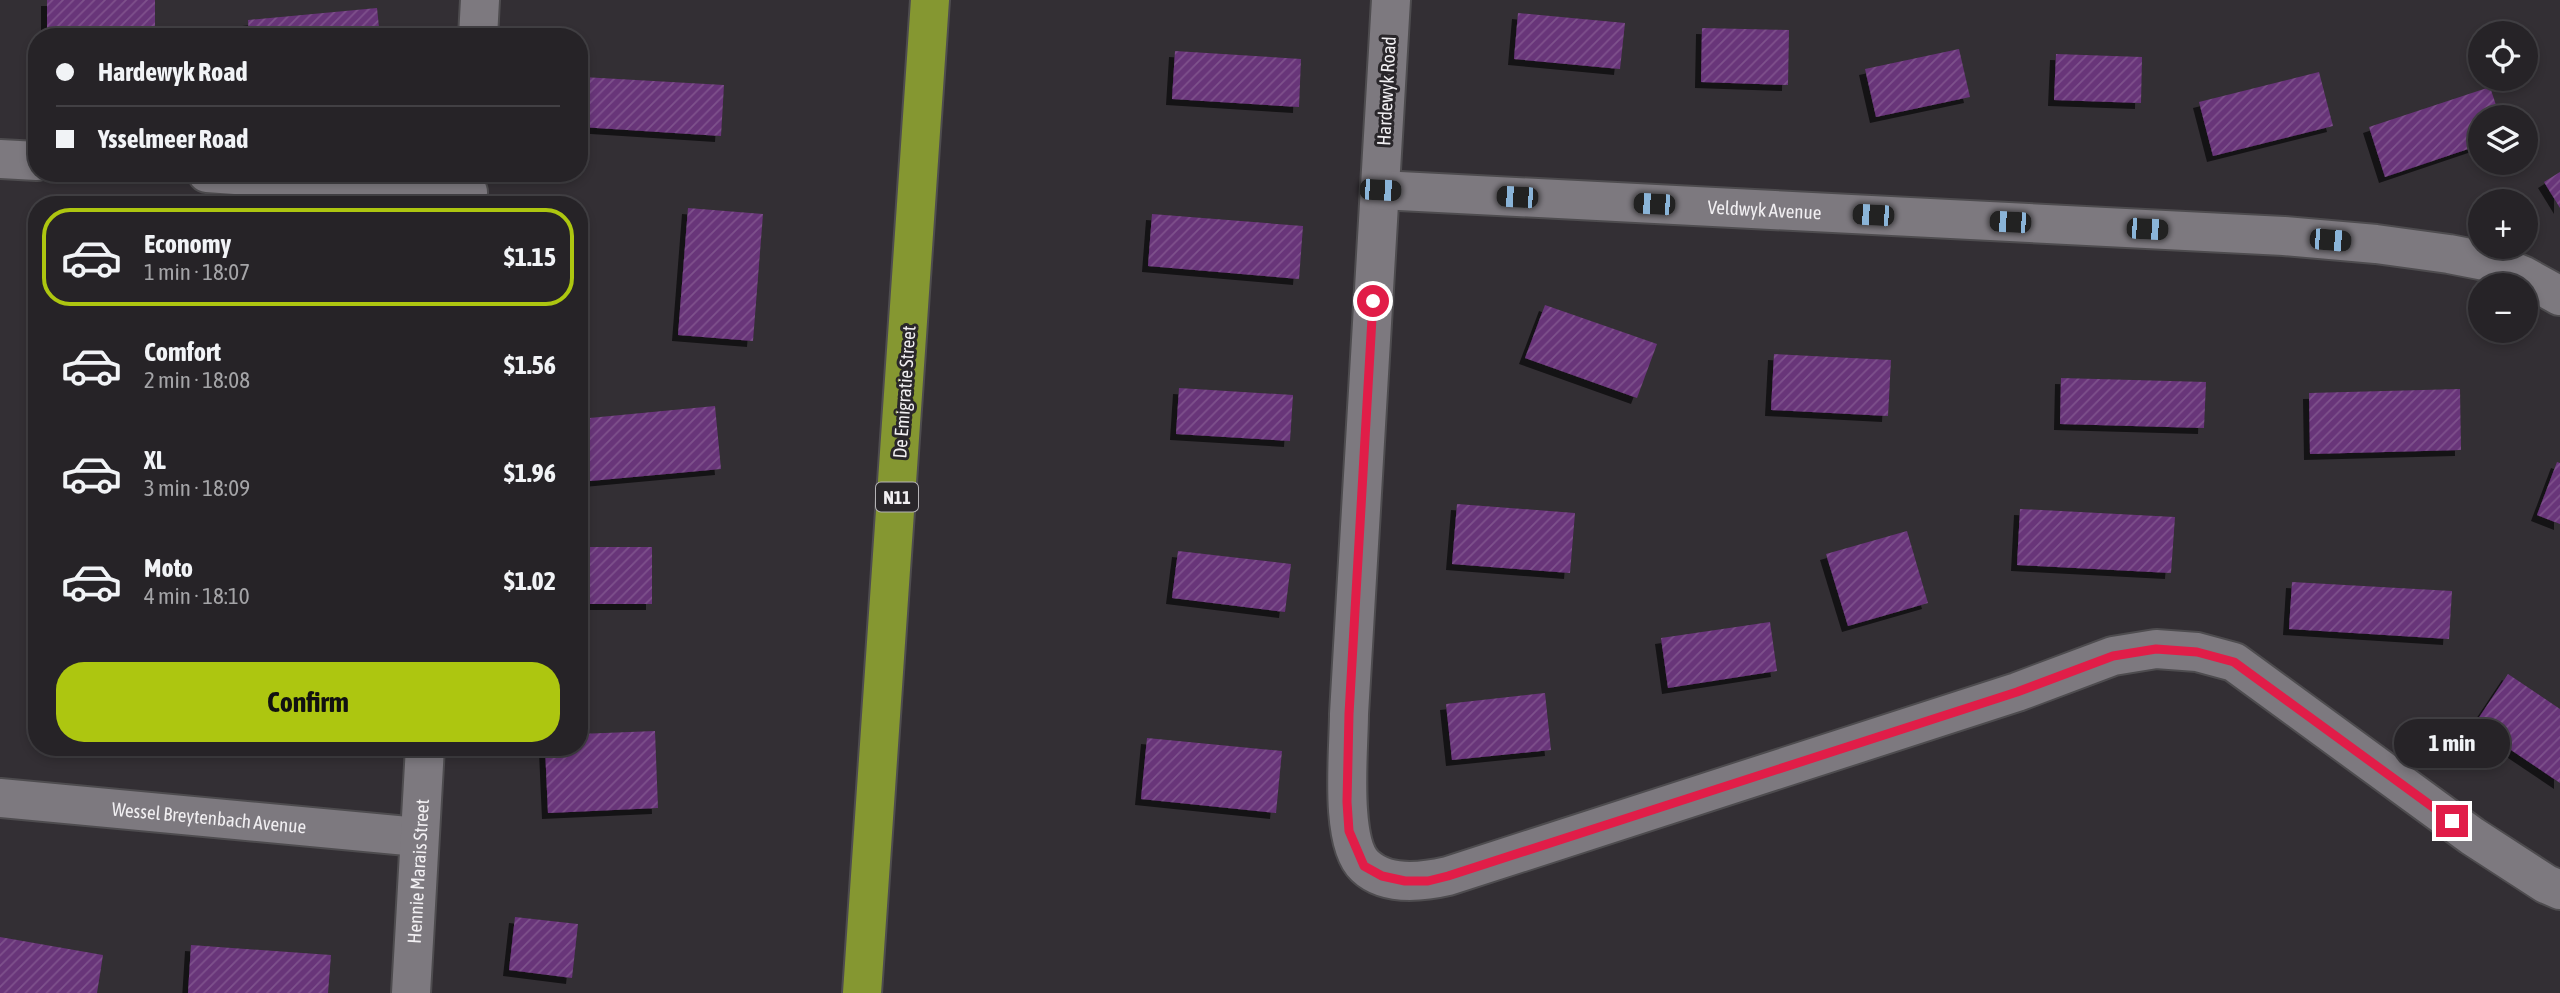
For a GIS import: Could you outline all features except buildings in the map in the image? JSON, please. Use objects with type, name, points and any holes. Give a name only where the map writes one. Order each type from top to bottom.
[{"type":"highway","name":"De Emigratie Street","points":[[862,993],[930,0]]},
{"type":"street","points":[[478,28],[480,0]]},
{"type":"street","name":"Hardewyk Road","points":[[1391,0],[1349,714],[1349,831],[1364,866],[1382,876],[1405,881],[1428,881],[1448,876],[2017,692],[2113,656],[2156,649],[2197,652],[2234,662],[2472,836],[2546,884],[2560,890]]},
{"type":"street","points":[[0,159],[28,161]]},
{"type":"street","points":[[345,182],[468,190]]},
{"type":"street","name":"Veldwyk Avenue","points":[[1380,190],[2242,234],[2363,243],[2490,262],[2522,275],[2560,296]]},
{"type":"street","name":"Hennie Marais Street","points":[[411,993],[424,756]]},
{"type":"street","name":"Wessel Breytenbach Avenue","points":[[0,798],[418,837]]},
{"type":"route","points":[[1373,301],[1349,714],[1347,802],[1349,831],[1357,852],[1364,866],[1382,876],[1405,881],[1428,881],[1448,876],[2017,692],[2113,656],[2156,649],[2197,652],[2234,662],[2452,821]]}]
